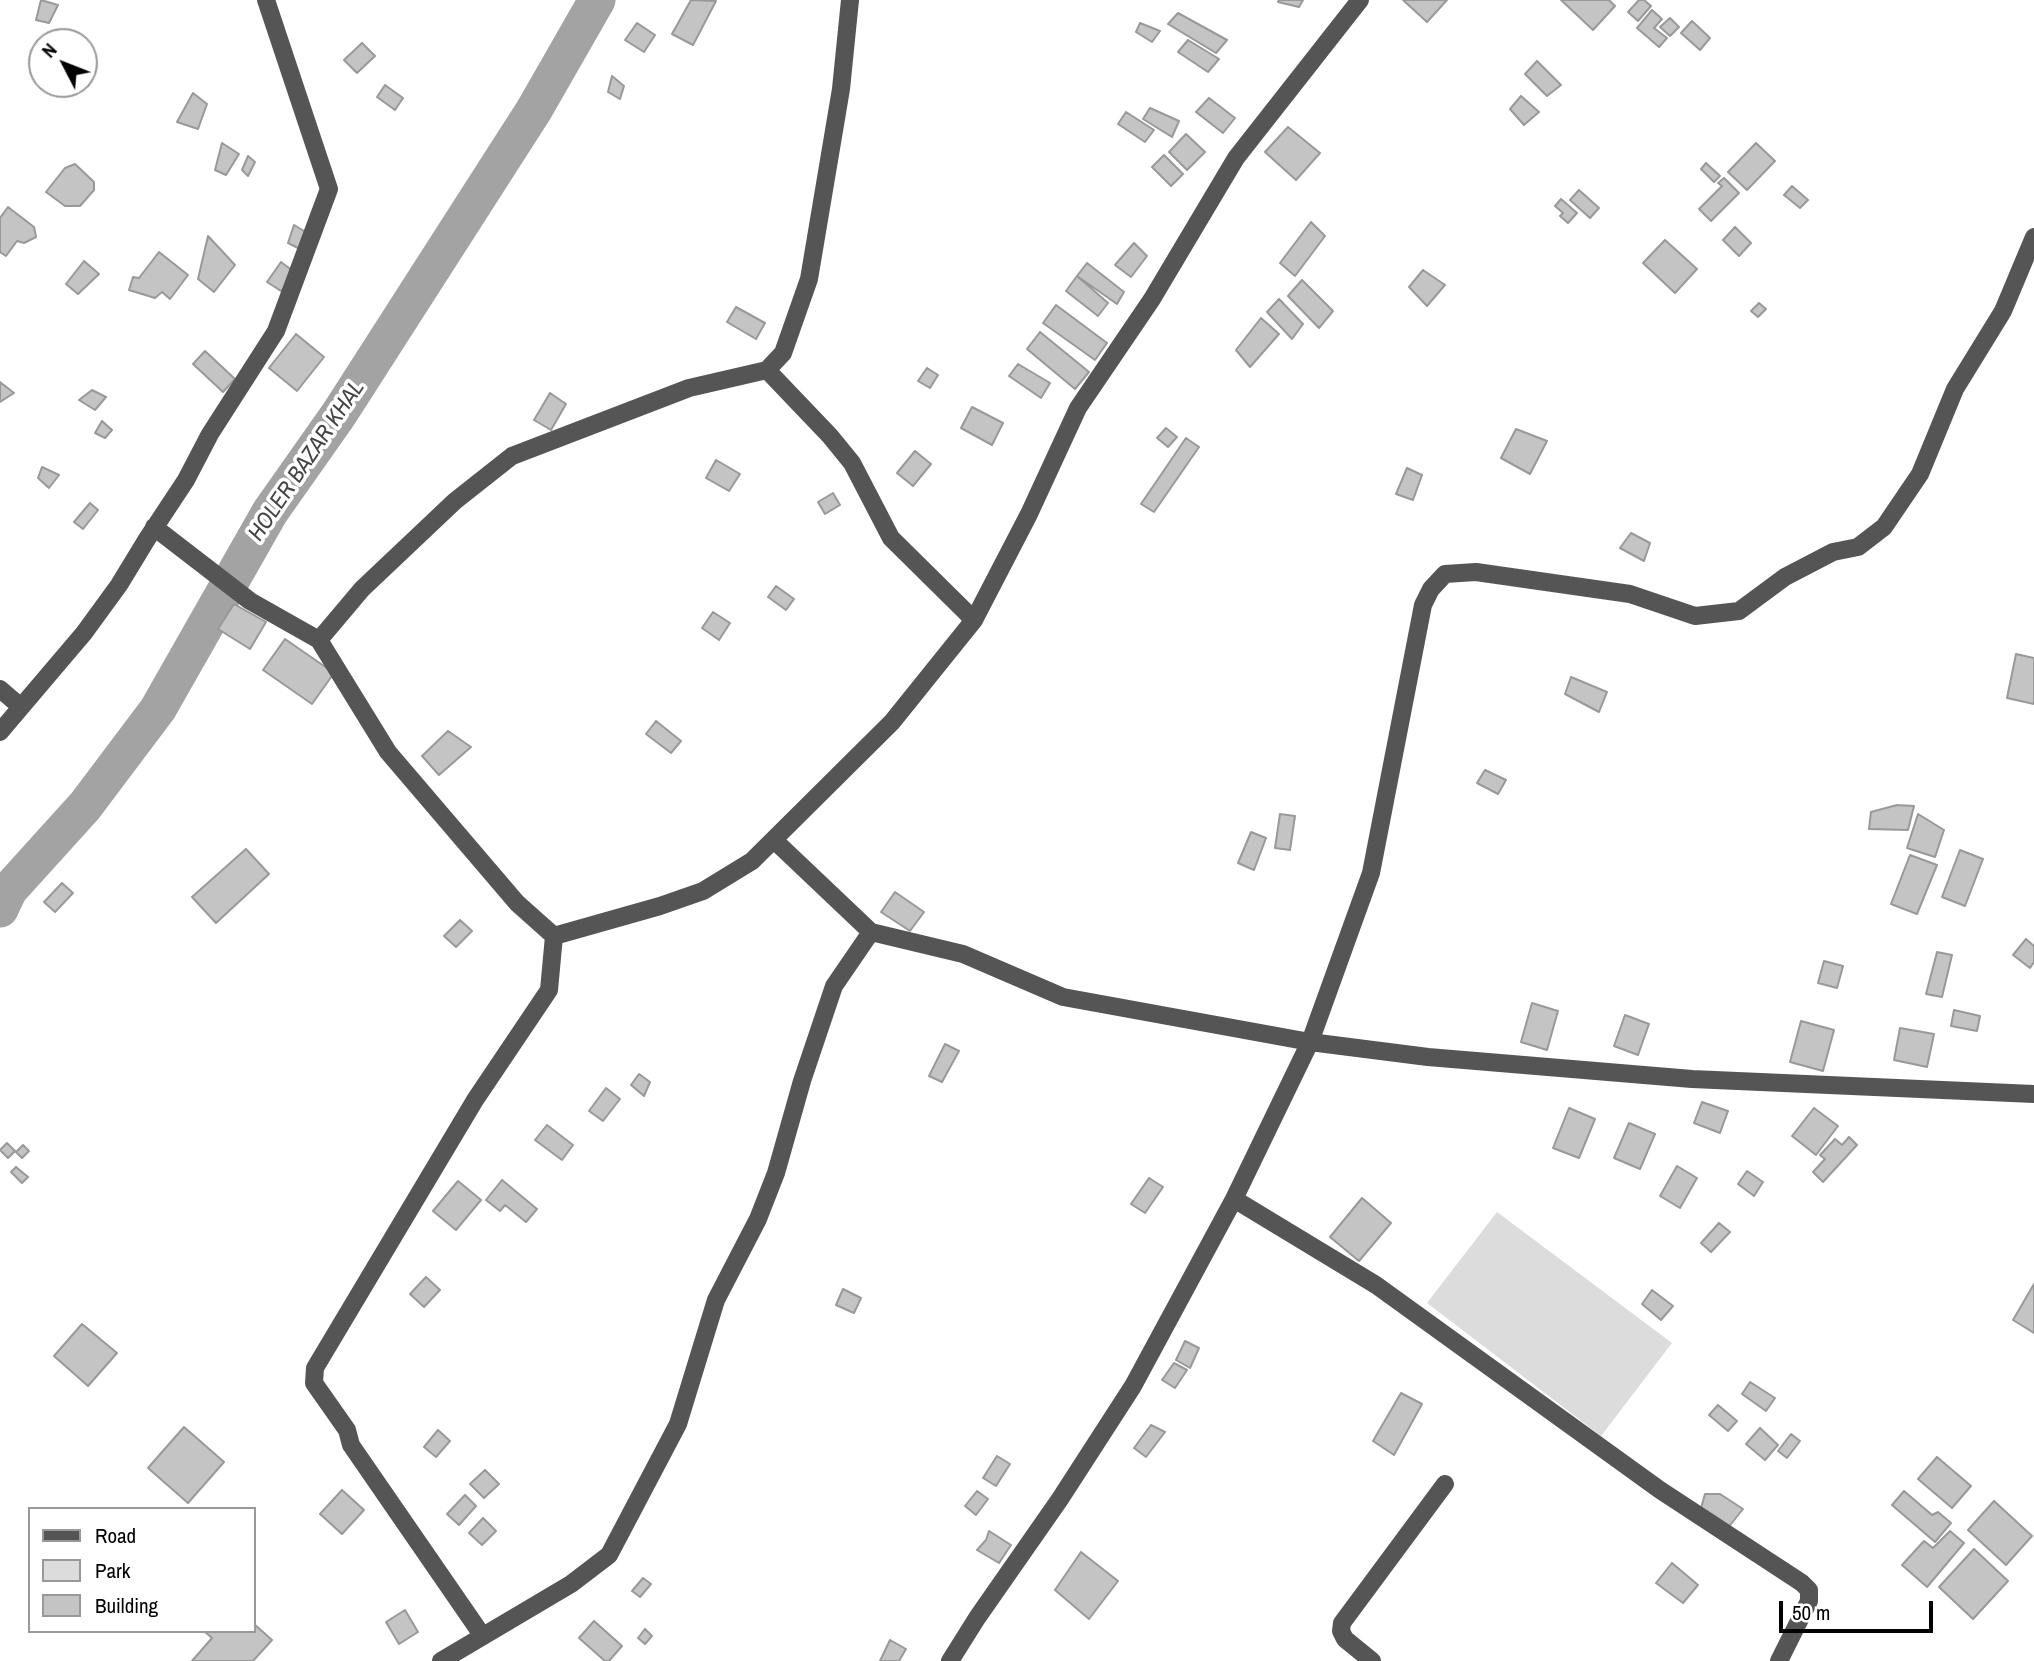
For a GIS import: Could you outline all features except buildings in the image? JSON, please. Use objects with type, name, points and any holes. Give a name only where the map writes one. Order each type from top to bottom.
[{"type":"street","points":[[0,732],[84,633],[161,532],[210,434],[276,331],[329,190],[266,0]]},
{"type":"street","points":[[319,640],[362,589],[456,501],[512,456],[689,388],[767,370],[783,353],[809,279],[841,89],[850,0]]},
{"type":"street","points":[[554,936],[703,891],[752,861],[892,722],[974,621],[1029,514],[1078,408],[1152,299],[1236,158],[1360,0]]},
{"type":"street","points":[[950,1661],[1133,1386],[1234,1199],[1310,1042],[1371,873],[1423,605],[1431,589],[1445,574],[1476,572],[1630,594],[1695,616],[1739,611],[1785,577],[1833,552],[1858,547],[1884,527],[1920,474],[1955,389],[2003,311],[2034,237]]},
{"type":"street","points":[[767,370],[852,463],[891,538],[974,621]]},
{"type":"street","points":[[161,532],[250,601],[319,640],[388,752],[517,903],[554,936]]},
{"type":"street","points":[[0,689],[21,707]]},
{"type":"street","points":[[774,840],[871,932],[963,954],[1063,997],[1310,1042],[1427,1057],[1692,1079],[2034,1094]]},
{"type":"street","points":[[441,1661],[571,1584],[609,1555],[678,1424],[716,1300],[758,1219],[776,1173],[802,1081],[834,986],[871,932]]},
{"type":"street","points":[[482,1635],[351,1445],[347,1430],[314,1383],[315,1368],[475,1100],[549,990],[554,936]]},
{"type":"street","points":[[1234,1199],[1376,1286],[1660,1490],[1802,1583],[1809,1590],[1809,1601],[1780,1661]]},
{"type":"street","points":[[1372,1661],[1345,1639],[1341,1631],[1342,1623],[1445,1484]]},
{"type":"green space","points":[[1497,1212],[1672,1343],[1601,1436],[1427,1303]]},
{"type":"waterway","name":"HOLER BAZAR KHAL","points":[[0,909],[9,890],[85,806],[158,709],[270,512],[339,414],[534,110],[597,0]]}]
